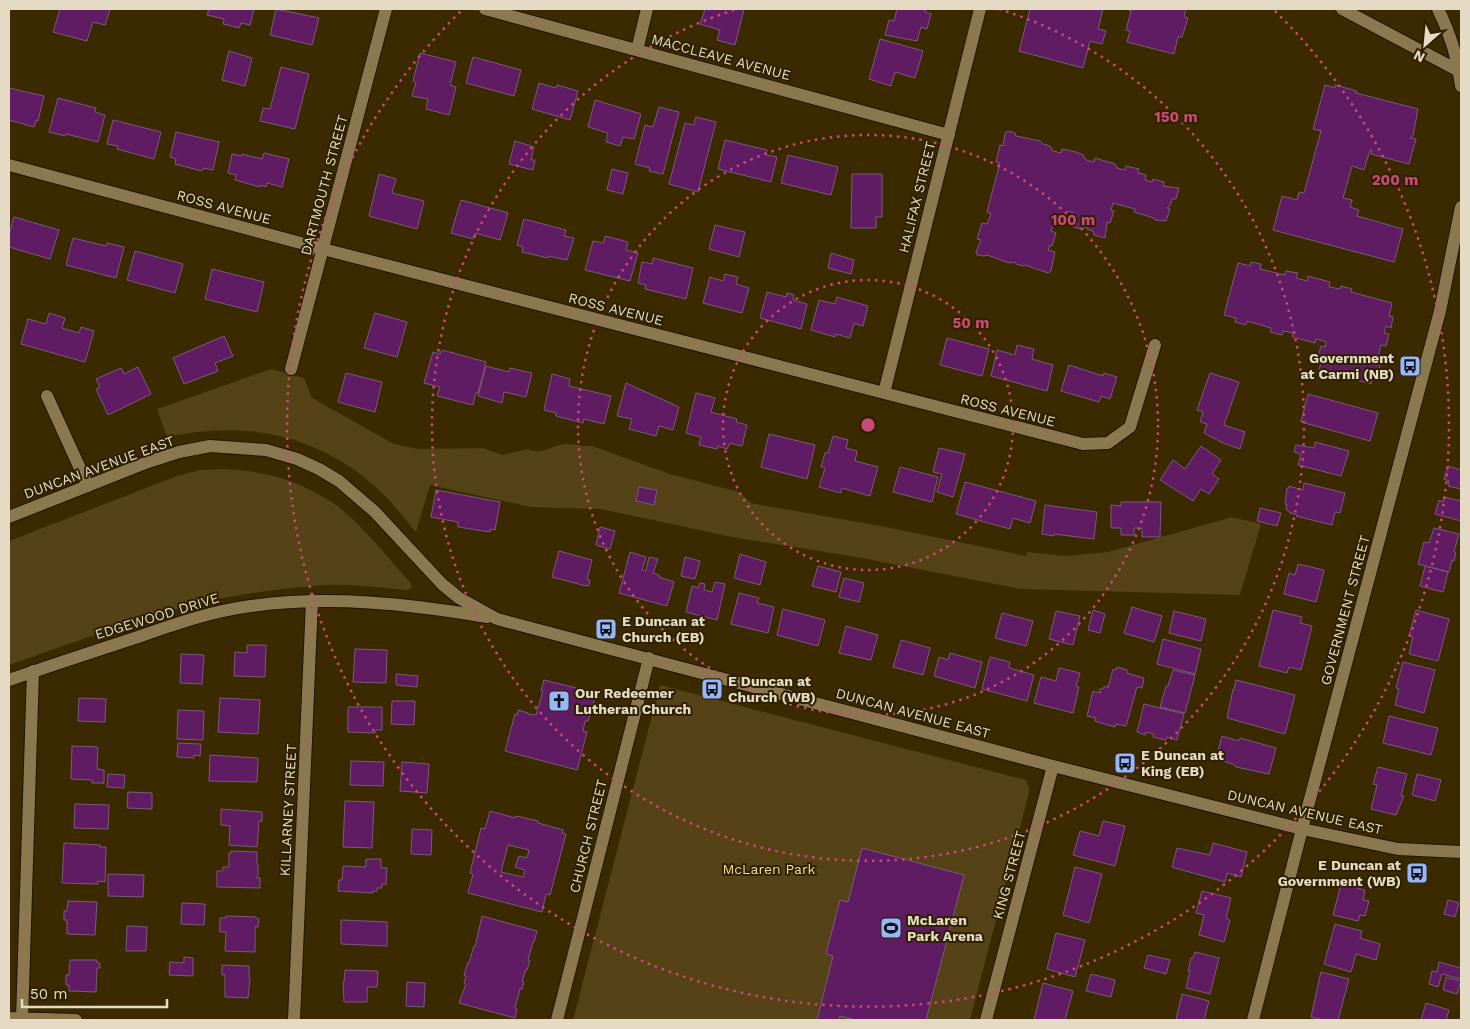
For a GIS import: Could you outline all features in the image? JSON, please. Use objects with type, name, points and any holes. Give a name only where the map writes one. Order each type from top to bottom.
[{"type":"street","name":"DARTMOUTH STREET","points":[[291,369],[386,9]]},
{"type":"street","name":"MACCLEAVE AVENUE","points":[[485,9],[949,134]]},
{"type":"street","points":[[637,50],[647,9]]},
{"type":"street","name":"HALIFAX STREET","points":[[884,393],[980,9]]},
{"type":"street","points":[[1342,9],[1460,72]]},
{"type":"street","points":[[1438,9],[1448,29],[1460,72],[1461,86]]},
{"type":"street","name":"ROSS AVENUE","points":[[9,165],[323,249],[1082,444],[1108,443],[1130,427],[1155,345]]},
{"type":"street","name":"GOVERNMENT STREET","points":[[1253,1020],[1440,311],[1461,207]]},
{"type":"street","points":[[47,396],[88,486]]},
{"type":"street","name":"DUNCAN AVENUE EAST","points":[[9,517],[179,452],[210,446],[266,450],[297,459],[332,477],[357,494],[442,584],[459,598],[497,619],[1053,766],[1302,829],[1398,849],[1461,852]]},
{"type":"street","name":"EDGEWOOD DRIVE","points":[[9,680],[186,620],[251,606],[312,600],[364,601],[449,610],[497,619]]},
{"type":"street","name":"KILLARNEY STREET","points":[[294,1020],[312,600]]},
{"type":"street","name":"CHURCH STREET","points":[[557,1020],[649,658]]},
{"type":"street","points":[[22,1019],[33,672]]},
{"type":"street","name":"KING STREET","points":[[986,1020],[1053,766]]},
{"type":"street","points":[[9,1018],[76,1020]]},
{"type":"green space","points":[[271,369],[304,378],[312,398],[394,444],[418,449],[483,448],[502,455],[528,449],[537,451],[567,444],[592,446],[670,474],[739,492],[751,503],[886,527],[1026,556],[1027,552],[1066,556],[1108,552],[1232,517],[1261,524],[1240,595],[1020,589],[862,558],[732,537],[601,509],[531,507],[430,485],[416,532],[383,494],[355,470],[331,455],[305,444],[279,436],[252,431],[224,430],[167,437],[157,409]]},
{"type":"green space","points":[[225,469],[254,472],[281,478],[307,488],[333,503],[363,530],[410,582],[412,587],[408,590],[325,585],[262,592],[215,600],[176,609],[128,624],[9,665],[9,541],[177,476],[200,470]]},
{"type":"green space","name":"McLaren Park","points":[[660,685],[1026,780],[1029,793],[970,1020],[573,1020]]},
{"type":"building","points":[[60,9],[110,9],[105,25],[93,22],[87,41],[53,32]]},
{"type":"building","points":[[209,9],[254,9],[250,25],[241,23],[239,28],[223,24],[224,19],[207,15]]},
{"type":"building","points":[[276,9],[319,18],[312,45],[270,35]]},
{"type":"building","points":[[705,9],[744,9],[735,45],[717,40],[720,30],[700,24]]},
{"type":"building","points":[[897,9],[925,9],[925,12],[931,14],[927,29],[921,27],[917,41],[885,35],[889,20],[894,21]]},
{"type":"building","points":[[1030,9],[1103,9],[1098,29],[1106,31],[1102,44],[1090,41],[1083,68],[1019,51]]},
{"type":"building","points":[[1127,9],[1186,9],[1184,17],[1188,18],[1182,37],[1178,37],[1174,54],[1127,42],[1130,31],[1126,30],[1131,11]]},
{"type":"building","points":[[880,39],[923,51],[915,78],[895,72],[891,86],[869,79]]},
{"type":"building","points":[[229,51],[252,58],[245,86],[222,80]]},
{"type":"building","points":[[420,53],[456,62],[450,85],[456,87],[449,115],[426,109],[428,99],[412,96],[416,82],[413,81]]},
{"type":"building","points":[[473,57],[521,70],[514,96],[466,83]]},
{"type":"building","points":[[281,67],[309,74],[295,129],[260,121],[263,108],[270,109]]},
{"type":"building","points":[[539,83],[556,88],[557,85],[578,91],[570,120],[532,109]]},
{"type":"building","points":[[1325,85],[1335,88],[1335,85],[1357,91],[1356,93],[1418,109],[1413,136],[1410,138],[1416,139],[1409,164],[1371,154],[1372,150],[1370,150],[1364,170],[1352,166],[1343,198],[1352,200],[1350,207],[1359,210],[1357,216],[1403,229],[1394,262],[1273,230],[1282,196],[1297,200],[1299,192],[1304,193],[1321,131],[1313,129]]},
{"type":"building","points":[[9,88],[44,96],[38,121],[36,120],[34,127],[9,120]]},
{"type":"building","points":[[58,98],[96,108],[95,112],[105,115],[98,142],[49,132]]},
{"type":"building","points":[[595,100],[641,114],[634,139],[623,137],[620,146],[606,142],[608,133],[588,127]]},
{"type":"building","points":[[659,107],[679,112],[663,174],[649,171],[650,168],[635,164],[645,125],[653,127]]},
{"type":"building","points":[[696,117],[716,122],[698,192],[669,184],[685,123],[694,125]]},
{"type":"building","points":[[113,120],[161,132],[154,159],[117,149],[118,146],[107,144]]},
{"type":"building","points":[[1008,131],[1015,133],[1016,136],[1040,141],[1050,146],[1053,151],[1061,153],[1062,149],[1076,152],[1083,155],[1086,160],[1094,162],[1095,158],[1115,164],[1117,168],[1125,170],[1126,166],[1139,169],[1138,173],[1146,175],[1145,180],[1152,182],[1153,179],[1164,182],[1163,186],[1179,188],[1176,199],[1172,199],[1170,206],[1167,208],[1170,209],[1166,221],[1155,220],[1154,218],[1134,212],[1135,209],[1113,203],[1111,210],[1114,211],[1110,223],[1107,222],[1105,238],[1094,235],[1093,231],[1087,229],[1087,227],[1081,229],[1071,225],[1074,213],[1067,211],[1063,216],[1059,215],[1058,221],[1054,224],[1051,231],[1056,233],[1052,246],[1050,245],[1048,250],[1055,252],[1051,271],[1048,273],[1016,264],[1015,262],[1009,263],[987,255],[977,255],[976,252],[981,240],[977,239],[982,223],[987,224],[991,214],[987,212],[1000,163],[996,162],[1000,145],[1003,146],[1005,133]]},
{"type":"building","points":[[176,132],[219,142],[213,170],[203,168],[202,171],[175,164],[176,159],[170,157]]},
{"type":"building","points":[[725,140],[767,150],[766,155],[777,157],[771,182],[718,169]]},
{"type":"building","points":[[515,141],[534,147],[531,160],[535,160],[533,170],[509,164]]},
{"type":"building","points":[[264,153],[289,159],[282,187],[267,183],[266,187],[261,185],[260,187],[235,180],[236,175],[228,173],[232,154],[242,156],[242,154],[262,159]]},
{"type":"building","points":[[788,155],[838,167],[831,195],[781,183]]},
{"type":"building","points":[[612,169],[628,173],[623,194],[607,190]]},
{"type":"building","points":[[379,174],[396,179],[392,193],[424,201],[417,229],[369,216]]},
{"type":"building","points":[[852,174],[882,174],[882,217],[876,217],[876,228],[851,228]]},
{"type":"building","points":[[461,200],[508,213],[500,240],[475,233],[473,239],[451,233]]},
{"type":"building","points":[[14,217],[59,230],[50,259],[9,247],[9,235]]},
{"type":"building","points":[[524,219],[566,230],[564,236],[574,238],[567,260],[522,252],[523,247],[517,245]]},
{"type":"building","points":[[715,225],[745,232],[739,257],[709,249]]},
{"type":"building","points":[[605,236],[628,242],[626,250],[638,253],[630,281],[585,270],[593,241],[603,243]]},
{"type":"building","points":[[73,238],[106,246],[107,243],[124,247],[116,278],[66,265]]},
{"type":"building","points":[[135,251],[183,264],[175,293],[127,280]]},
{"type":"building","points":[[831,253],[854,260],[851,274],[828,268]]},
{"type":"building","points":[[653,258],[693,268],[686,299],[645,289],[646,285],[638,283],[642,262],[652,264]]},
{"type":"building","points":[[1251,262],[1261,264],[1260,269],[1285,275],[1286,271],[1298,273],[1296,278],[1307,281],[1308,276],[1330,282],[1329,287],[1340,289],[1341,286],[1352,289],[1351,292],[1392,303],[1389,316],[1393,317],[1391,328],[1386,326],[1384,333],[1389,334],[1386,346],[1381,345],[1377,361],[1381,362],[1378,373],[1374,372],[1371,384],[1319,370],[1322,358],[1318,357],[1321,346],[1325,347],[1326,342],[1316,339],[1315,343],[1292,337],[1293,333],[1283,331],[1282,335],[1270,332],[1271,328],[1247,321],[1246,325],[1235,322],[1236,318],[1224,315],[1238,263],[1250,266]]},
{"type":"building","points":[[212,269],[264,282],[257,312],[205,299]]},
{"type":"building","points":[[725,274],[738,277],[736,284],[749,288],[742,313],[703,303],[710,277],[723,281]]},
{"type":"building","points":[[767,292],[786,297],[787,293],[794,295],[793,300],[807,304],[801,329],[760,318]]},
{"type":"building","points":[[837,297],[868,306],[863,326],[854,323],[850,338],[835,334],[835,337],[811,330],[819,300],[835,304]]},
{"type":"building","points":[[49,313],[65,318],[62,328],[79,333],[81,327],[94,331],[85,362],[21,344],[28,319],[46,324]]},
{"type":"building","points":[[375,313],[407,322],[397,357],[364,348]]},
{"type":"building","points":[[224,336],[233,356],[215,363],[218,371],[184,384],[173,358]]},
{"type":"building","points":[[947,338],[989,349],[982,376],[940,365]]},
{"type":"building","points":[[1017,345],[1034,349],[1032,359],[1053,365],[1047,391],[991,376],[997,350],[1015,355]]},
{"type":"building","points":[[442,350],[486,362],[473,405],[437,396],[440,387],[424,383],[433,352],[440,354]]},
{"type":"building","points":[[1069,365],[1103,376],[1104,373],[1117,377],[1110,399],[1101,396],[1099,402],[1061,391]]},
{"type":"building","points":[[486,366],[509,372],[510,368],[532,373],[526,397],[504,392],[502,403],[478,396]]},
{"type":"building","points":[[138,367],[151,394],[108,415],[96,389],[100,387],[96,379],[121,368],[124,374]]},
{"type":"building","points":[[346,373],[382,382],[375,412],[338,402]]},
{"type":"building","points":[[1210,373],[1239,382],[1224,425],[1245,432],[1240,449],[1204,433],[1207,424],[1200,422],[1203,412],[1197,410]]},
{"type":"building","points":[[552,374],[570,379],[569,386],[611,396],[604,424],[584,419],[583,423],[556,416],[556,413],[544,410]]},
{"type":"building","points":[[626,383],[679,407],[673,430],[659,426],[656,436],[629,429],[632,419],[617,416]]},
{"type":"building","points":[[696,393],[715,398],[711,412],[737,419],[736,422],[747,425],[742,446],[730,443],[727,449],[718,446],[717,449],[699,445],[701,437],[686,433]]},
{"type":"building","points":[[1308,394],[1378,413],[1370,441],[1301,422]]},
{"type":"building","points":[[769,434],[815,445],[807,479],[761,467]]},
{"type":"building","points":[[833,436],[848,440],[846,448],[857,451],[855,461],[878,467],[870,496],[842,488],[841,493],[819,487],[825,468],[821,467]]},
{"type":"building","points":[[1315,442],[1349,451],[1341,476],[1298,465],[1301,454],[1294,452],[1296,445],[1314,448]]},
{"type":"building","points":[[1201,446],[1221,460],[1212,474],[1219,479],[1209,494],[1201,489],[1193,501],[1160,480],[1173,460],[1185,469]]},
{"type":"building","points":[[939,448],[965,454],[953,497],[937,492],[942,474],[933,472]]},
{"type":"building","points":[[1448,466],[1461,470],[1461,489],[1448,486],[1449,481],[1444,479]]},
{"type":"building","points":[[900,467],[938,477],[932,502],[893,492]]},
{"type":"building","points":[[965,482],[1036,501],[1030,523],[1013,518],[1010,529],[956,514]]},
{"type":"building","points":[[1304,483],[1345,493],[1340,513],[1335,512],[1332,525],[1296,516],[1286,509],[1287,488],[1289,486],[1303,490]]},
{"type":"building","points":[[639,487],[657,490],[654,505],[636,501]]},
{"type":"building","points":[[436,490],[500,502],[495,530],[490,529],[490,532],[458,527],[458,522],[431,517]]},
{"type":"building","points":[[1444,497],[1461,501],[1461,521],[1435,514],[1439,500],[1443,502]]},
{"type":"building","points":[[1121,502],[1161,502],[1160,537],[1142,537],[1142,528],[1134,528],[1134,535],[1121,535],[1121,528],[1111,528],[1111,505],[1121,506]]},
{"type":"building","points":[[1045,505],[1097,512],[1094,539],[1042,534]]},
{"type":"building","points":[[1260,508],[1281,513],[1277,526],[1257,521]]},
{"type":"building","points":[[600,527],[615,531],[610,549],[596,545]]},
{"type":"building","points":[[1434,528],[1459,534],[1454,552],[1456,553],[1454,561],[1452,560],[1449,572],[1418,564],[1424,542],[1429,543]]},
{"type":"building","points":[[559,551],[592,560],[587,579],[590,580],[589,586],[552,577]]},
{"type":"building","points":[[630,552],[646,557],[642,570],[646,571],[649,557],[658,559],[653,573],[674,582],[667,606],[619,593]]},
{"type":"building","points":[[740,554],[766,562],[760,585],[734,578]]},
{"type":"building","points":[[685,557],[700,561],[695,579],[681,576]]},
{"type":"building","points":[[1298,564],[1324,570],[1316,602],[1284,594],[1289,573],[1295,575]]},
{"type":"building","points":[[818,566],[841,572],[836,592],[812,586]]},
{"type":"building","points":[[1425,566],[1448,572],[1443,592],[1420,586]]},
{"type":"building","points":[[844,578],[864,583],[859,602],[839,597]]},
{"type":"building","points":[[715,582],[725,584],[717,620],[686,612],[692,586],[698,588],[700,583],[705,584],[704,590],[712,592]]},
{"type":"building","points":[[739,593],[759,598],[757,603],[774,607],[768,633],[731,624]]},
{"type":"building","points":[[1132,607],[1162,616],[1154,642],[1124,633]]},
{"type":"building","points":[[783,609],[825,620],[818,646],[777,635]]},
{"type":"building","points":[[1093,610],[1105,614],[1100,633],[1088,630]]},
{"type":"building","points":[[1273,610],[1302,617],[1300,623],[1312,626],[1301,670],[1289,667],[1287,673],[1259,666]]},
{"type":"building","points":[[1416,610],[1449,619],[1438,661],[1409,654],[1413,637],[1409,636]]},
{"type":"building","points":[[1056,611],[1080,616],[1073,645],[1049,639]]},
{"type":"building","points":[[1174,611],[1206,619],[1201,641],[1169,633]]},
{"type":"building","points":[[1002,613],[1033,621],[1026,646],[995,638]]},
{"type":"building","points":[[846,626],[878,635],[871,660],[839,653]]},
{"type":"building","points":[[1163,639],[1201,649],[1195,674],[1157,664]]},
{"type":"building","points":[[901,640],[930,648],[923,675],[893,667]]},
{"type":"building","points":[[247,645],[266,645],[265,677],[234,676],[235,652],[247,653]]},
{"type":"building","points":[[355,649],[387,650],[386,683],[353,682]]},
{"type":"building","points":[[950,653],[982,662],[975,688],[934,676],[939,657],[948,660]]},
{"type":"building","points":[[181,654],[204,655],[202,684],[180,683]]},
{"type":"building","points":[[990,657],[1010,662],[1009,668],[1034,675],[1027,701],[982,689]]},
{"type":"building","points":[[1403,662],[1435,670],[1424,713],[1395,705],[1399,689],[1396,688]]},
{"type":"building","points":[[1117,667],[1127,670],[1127,673],[1144,678],[1142,688],[1137,687],[1126,726],[1116,724],[1115,727],[1095,721],[1096,718],[1087,716],[1093,691],[1101,693],[1099,690],[1107,686],[1108,688],[1113,669],[1116,670]]},
{"type":"building","points":[[1059,668],[1080,673],[1076,686],[1079,687],[1073,713],[1034,703],[1041,677],[1056,681]]},
{"type":"building","points":[[1173,670],[1195,675],[1185,713],[1160,707]]},
{"type":"building","points":[[396,674],[418,676],[417,687],[396,685]]},
{"type":"building","points":[[544,680],[596,693],[588,721],[585,721],[583,731],[587,732],[577,770],[505,751],[515,714],[517,715],[518,710],[536,715]]},
{"type":"building","points":[[1236,680],[1295,695],[1285,734],[1227,718]]},
{"type":"building","points":[[79,698],[106,699],[105,722],[78,721]]},
{"type":"building","points":[[220,698],[260,700],[258,734],[218,732]]},
{"type":"building","points":[[392,701],[415,701],[414,725],[391,724]]},
{"type":"building","points":[[1144,704],[1184,714],[1177,740],[1167,737],[1166,740],[1153,737],[1154,734],[1146,732],[1145,735],[1137,732]]},
{"type":"building","points":[[348,707],[382,707],[382,730],[376,730],[375,733],[348,732]]},
{"type":"building","points":[[178,710],[204,711],[203,740],[177,739]]},
{"type":"building","points":[[1389,716],[1438,728],[1431,755],[1383,743]]},
{"type":"building","points":[[1222,736],[1239,741],[1240,738],[1276,748],[1269,774],[1236,767],[1233,764],[1216,759]]},
{"type":"building","points":[[178,743],[201,744],[200,756],[194,755],[194,758],[177,757]]},
{"type":"building","points":[[72,746],[98,747],[97,769],[104,770],[104,783],[92,783],[92,780],[71,779]]},
{"type":"building","points":[[210,755],[258,758],[257,782],[209,781]]},
{"type":"building","points":[[351,761],[384,762],[383,786],[350,785]]},
{"type":"building","points":[[402,762],[429,764],[427,793],[400,791]]},
{"type":"building","points":[[1378,767],[1407,774],[1401,796],[1404,796],[1396,815],[1371,809],[1377,785],[1373,784]]},
{"type":"building","points":[[108,774],[125,775],[124,788],[107,787]]},
{"type":"building","points":[[1417,774],[1441,780],[1435,801],[1412,795]]},
{"type":"building","points":[[128,792],[152,793],[152,809],[127,808]]},
{"type":"building","points":[[345,801],[374,802],[372,848],[343,847]]},
{"type":"building","points":[[75,804],[109,805],[108,829],[74,828]]},
{"type":"building","points":[[221,809],[262,812],[262,821],[259,821],[257,847],[229,845],[230,826],[221,825]]},
{"type":"building","points":[[490,811],[515,818],[516,816],[538,821],[538,823],[563,830],[562,833],[566,834],[550,895],[546,894],[542,912],[468,893],[473,874],[470,873],[481,828],[485,829]],"holes":[[[508,845],[529,850],[527,858],[519,856],[515,867],[525,870],[523,877],[501,872]]]},
{"type":"building","points":[[1103,821],[1125,826],[1115,866],[1073,855],[1080,831],[1099,836]]},
{"type":"building","points":[[412,829],[432,830],[431,855],[411,854]]},
{"type":"building","points":[[64,843],[106,847],[105,882],[98,881],[98,884],[62,883]]},
{"type":"building","points":[[1213,843],[1247,852],[1241,877],[1227,873],[1225,882],[1172,867],[1177,848],[1210,855]]},
{"type":"building","name":"McLaren Park Arena","points":[[862,848],[964,875],[926,1020],[856,1020],[840,1016],[839,1020],[817,1020],[833,956],[826,954],[840,900],[848,902]]},
{"type":"building","points":[[231,851],[257,852],[258,876],[256,878],[260,878],[260,888],[217,887],[217,871],[223,871],[223,867],[229,867],[229,853]]},
{"type":"building","points":[[366,859],[381,859],[381,868],[387,868],[386,884],[382,884],[382,888],[377,888],[377,891],[373,891],[373,893],[338,891],[339,880],[342,880],[343,866],[366,867]]},
{"type":"building","points":[[1075,867],[1102,874],[1089,923],[1063,915]]},
{"type":"building","points":[[108,874],[144,875],[143,897],[108,896]]},
{"type":"building","points":[[1341,884],[1365,890],[1363,900],[1369,901],[1365,916],[1360,915],[1358,921],[1333,915]]},
{"type":"building","points":[[1202,891],[1231,898],[1226,918],[1230,920],[1224,942],[1199,935],[1204,915],[1196,913]]},
{"type":"building","points":[[1448,900],[1459,903],[1455,917],[1444,914]]},
{"type":"building","points":[[68,901],[97,902],[95,935],[67,934],[67,920],[64,920],[64,911],[67,911]]},
{"type":"building","points":[[182,903],[205,904],[204,925],[181,924]]},
{"type":"building","points":[[226,916],[256,917],[259,919],[258,927],[255,927],[255,952],[225,951],[226,932],[220,932],[220,918],[226,918]]},
{"type":"building","points":[[482,916],[537,931],[528,960],[530,961],[522,982],[524,982],[522,989],[520,989],[515,1008],[517,1009],[515,1018],[459,1003],[466,984],[464,983],[466,976],[464,975],[475,947]]},
{"type":"building","points":[[341,920],[387,922],[387,946],[341,944]]},
{"type":"building","points":[[1335,924],[1362,931],[1360,938],[1380,944],[1376,960],[1356,954],[1351,972],[1324,964]]},
{"type":"building","points":[[127,926],[147,927],[146,951],[126,951]]},
{"type":"building","points":[[1056,933],[1085,940],[1075,977],[1047,969]]},
{"type":"building","points":[[1195,952],[1219,958],[1210,994],[1186,988],[1191,958],[1193,958]]},
{"type":"building","points":[[1148,955],[1170,960],[1166,974],[1144,968]]},
{"type":"building","points":[[184,957],[193,958],[193,976],[169,975],[170,962],[184,963]]},
{"type":"building","points":[[70,960],[97,960],[97,963],[100,963],[100,968],[97,968],[96,992],[69,991],[69,985],[66,985],[66,975],[69,975]]},
{"type":"building","points":[[1439,962],[1461,968],[1461,979],[1442,974],[1438,987],[1429,984],[1432,971],[1437,972]]},
{"type":"building","points":[[222,965],[249,966],[248,998],[225,997],[225,975],[222,975]]},
{"type":"building","points":[[345,970],[378,971],[377,987],[367,987],[367,1002],[344,1002],[343,982]]},
{"type":"building","points":[[1321,972],[1349,979],[1338,1020],[1323,1020],[1311,1017]]},
{"type":"building","points":[[1091,974],[1115,980],[1111,997],[1086,991]]},
{"type":"building","points":[[1446,977],[1461,981],[1457,994],[1443,990]]},
{"type":"building","points":[[407,982],[425,983],[424,1007],[406,1006]]},
{"type":"building","points":[[1043,983],[1073,991],[1065,1020],[1034,1020]]},
{"type":"building","points":[[1182,994],[1209,1001],[1204,1020],[1176,1020]]},
{"type":"building","points":[[1426,1003],[1449,1010],[1446,1020],[1421,1020]]},
{"type":"place","name":"Government at Carmi (NB)","points":[[1410,366]]},
{"type":"place","name":"E Duncan at Church (EB)","points":[[606,629]]},
{"type":"place","name":"E Duncan at Church (WB)","points":[[712,689]]},
{"type":"place","name":"Our Redeemer Lutheran Church","points":[[559,701]]},
{"type":"place","name":"E Duncan at King (EB)","points":[[1125,763]]},
{"type":"place","name":"E Duncan at Government (WB)","points":[[1417,873]]},
{"type":"place","name":"McLaren Park Arena","points":[[891,928]]}]
